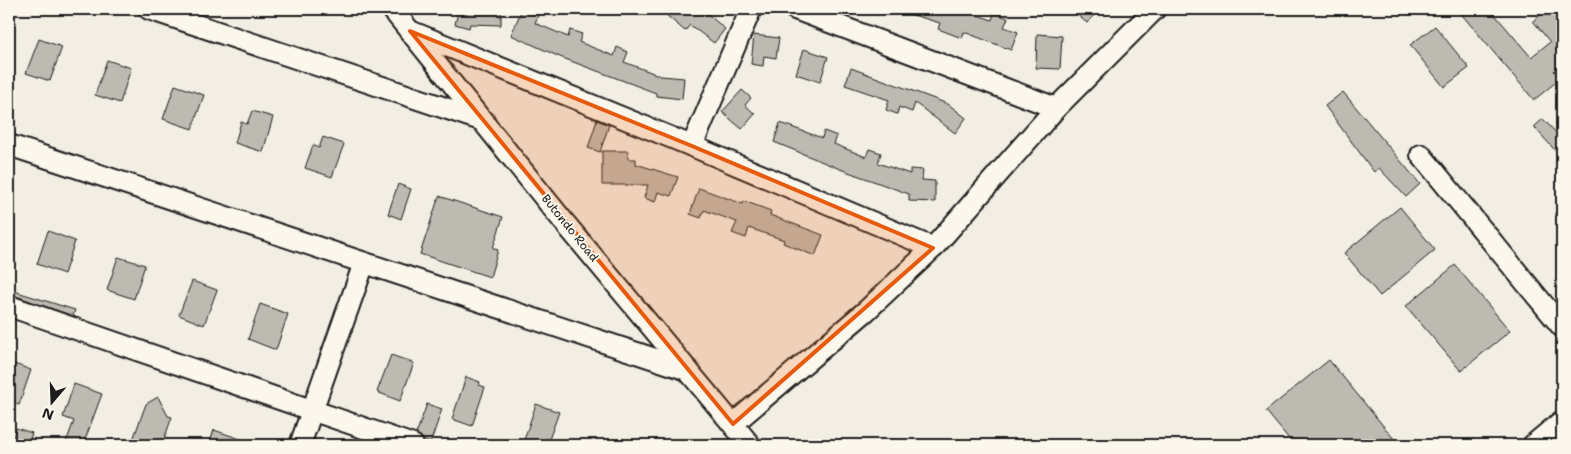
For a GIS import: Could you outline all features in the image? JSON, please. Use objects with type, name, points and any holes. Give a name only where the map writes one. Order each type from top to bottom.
[{"type":"street","points":[[149,9],[484,121]]},
{"type":"street","name":"Butondo Road","points":[[392,9],[564,222],[750,445]]},
{"type":"street","points":[[692,146],[751,9]]},
{"type":"street","points":[[795,9],[1056,108]]},
{"type":"street","points":[[733,424],[866,311],[933,248],[1056,108],[1155,9]]},
{"type":"street","points":[[410,31],[692,146],[933,248]]},
{"type":"street","points":[[9,146],[688,370]]},
{"type":"street","points":[[1421,155],[1562,327]]},
{"type":"street","points":[[300,445],[364,263]]},
{"type":"street","points":[[9,306],[412,445]]},
{"type":"street","points":[[1533,445],[1562,422]]},
{"type":"highlighted area","points":[[410,31],[692,146],[933,248],[733,424]]},
{"type":"building","points":[[459,9],[501,9],[501,25],[470,24],[469,28],[455,24]]},
{"type":"building","points":[[522,9],[539,13],[535,23],[568,37],[570,30],[582,34],[579,42],[614,56],[617,47],[628,52],[624,62],[661,76],[684,78],[682,99],[656,96],[656,93],[560,57],[511,35]]},
{"type":"building","points":[[659,9],[702,9],[725,29],[714,43],[690,25],[685,31]]},
{"type":"building","points":[[903,9],[960,9],[992,20],[994,13],[1008,18],[1004,27],[1018,32],[1011,50],[964,32],[962,38],[938,29],[940,23],[903,12]]},
{"type":"building","points":[[1070,9],[1099,9],[1087,23]]},
{"type":"building","points":[[1457,9],[1490,9],[1531,57],[1550,42],[1533,21],[1548,9],[1562,9],[1562,64],[1554,71],[1561,78],[1534,100]]},
{"type":"building","points":[[1435,26],[1469,68],[1444,87],[1410,45]]},
{"type":"building","points":[[1037,34],[1062,36],[1060,69],[1036,68]]},
{"type":"building","points":[[754,35],[779,38],[776,58],[764,56],[763,66],[751,64]]},
{"type":"building","points":[[39,39],[62,47],[50,81],[26,73]]},
{"type":"building","points":[[804,49],[828,57],[820,82],[796,74]]},
{"type":"building","points":[[107,60],[131,68],[120,103],[95,95]]},
{"type":"building","points":[[851,68],[948,104],[966,118],[955,133],[915,103],[912,112],[899,107],[897,114],[886,110],[889,100],[845,85]]},
{"type":"building","points":[[175,85],[204,95],[192,129],[163,119]]},
{"type":"building","points":[[742,90],[751,98],[745,105],[755,114],[742,129],[722,112]]},
{"type":"building","points":[[1343,92],[1420,184],[1406,197],[1379,168],[1374,172],[1325,106]]},
{"type":"building","points":[[252,111],[273,117],[263,152],[235,143],[241,122],[247,124]]},
{"type":"building","points":[[1543,119],[1562,139],[1562,158],[1534,127]]},
{"type":"building","points":[[597,120],[609,125],[600,152],[588,148]]},
{"type":"building","points":[[780,123],[822,138],[824,131],[837,136],[834,144],[866,157],[869,149],[881,153],[878,163],[910,174],[910,169],[923,170],[922,180],[935,181],[935,202],[909,201],[909,194],[774,142]]},
{"type":"building","points":[[323,137],[344,144],[332,177],[305,168],[313,145],[319,148]]},
{"type":"building","points":[[602,151],[628,151],[628,159],[636,159],[636,164],[678,177],[671,196],[658,192],[655,202],[644,198],[648,185],[602,185]]},
{"type":"building","points":[[398,184],[411,189],[401,219],[388,214]]},
{"type":"building","points":[[699,188],[743,204],[744,201],[771,211],[770,215],[823,235],[815,256],[783,243],[784,240],[749,228],[746,238],[732,233],[737,222],[704,210],[701,218],[690,214]]},
{"type":"building","points":[[439,196],[503,217],[493,248],[498,250],[490,277],[420,254]]},
{"type":"building","points":[[1400,207],[1435,250],[1380,296],[1344,253]]},
{"type":"building","points":[[48,231],[75,241],[64,274],[37,264]]},
{"type":"building","points":[[118,257],[145,265],[134,299],[107,290]]},
{"type":"building","points":[[1455,265],[1510,331],[1461,371],[1406,306]]},
{"type":"building","points":[[192,281],[217,290],[204,325],[179,315]]},
{"type":"building","points":[[14,291],[75,310],[73,316],[13,295]]},
{"type":"building","points":[[260,304],[288,314],[276,350],[248,339]]},
{"type":"building","points":[[391,355],[414,363],[400,401],[377,392]]},
{"type":"building","points":[[1329,360],[1399,445],[1294,445],[1266,411]]},
{"type":"building","points":[[9,362],[31,370],[19,405],[9,401]]},
{"type":"building","points":[[466,377],[480,382],[479,385],[485,387],[472,426],[452,419]]},
{"type":"building","points":[[74,384],[102,394],[83,445],[65,445],[74,421],[63,417]]},
{"type":"building","points":[[158,397],[168,416],[172,417],[162,445],[131,445],[146,404]]},
{"type":"building","points":[[427,404],[442,409],[430,444],[416,434]]},
{"type":"building","points":[[536,404],[559,412],[547,445],[524,440]]},
{"type":"building","points":[[16,428],[32,433],[28,445],[10,445]]},
{"type":"building","points":[[214,430],[252,443],[252,445],[209,445]]}]
